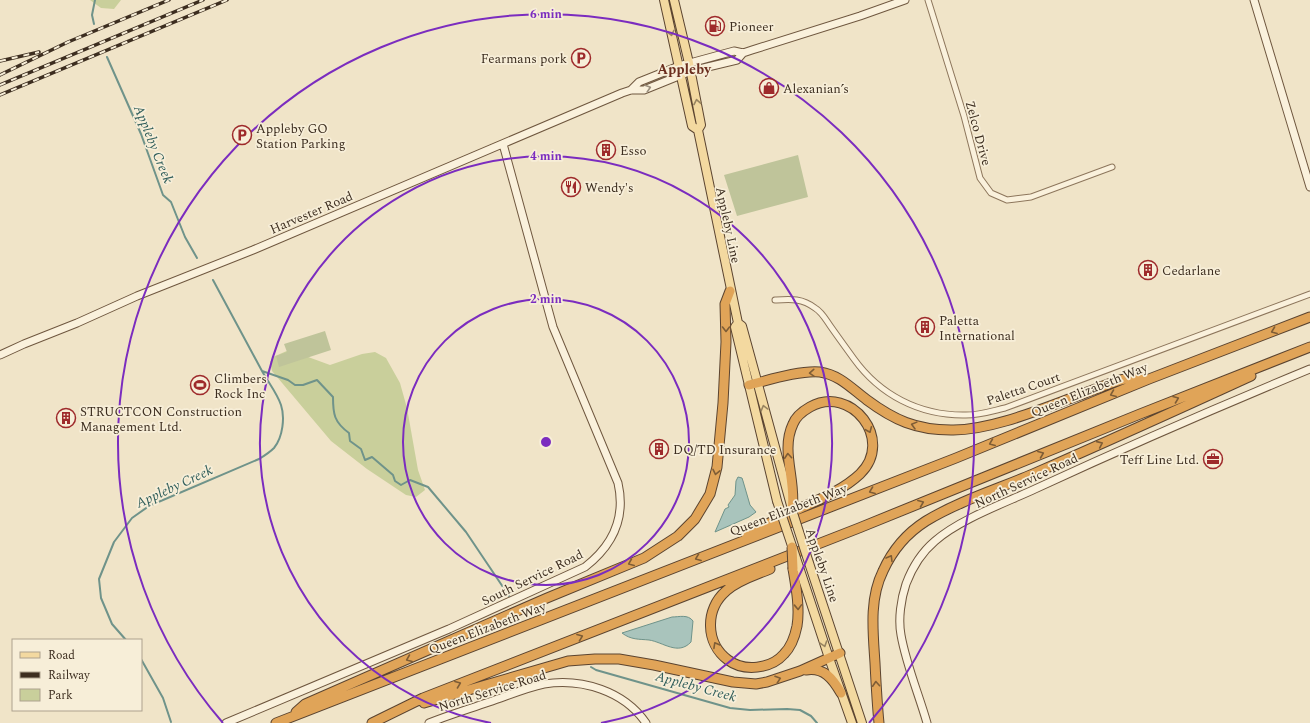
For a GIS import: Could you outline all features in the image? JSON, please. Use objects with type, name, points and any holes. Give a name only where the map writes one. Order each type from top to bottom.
[{"type":"highway","points":[[291,717],[305,704],[554,595],[644,558],[678,536],[695,519],[710,494],[717,467],[723,403],[726,342],[725,304],[730,291]]},
{"type":"highway","name":"Queen Elizabeth Way","points":[[276,723],[956,458],[1149,379],[1310,317]]},
{"type":"highway","points":[[373,723],[423,698],[858,528],[1310,347]]},
{"type":"highway","points":[[879,723],[872,626],[875,599],[878,581],[888,560],[902,540],[926,522],[954,506],[1000,488],[1149,422],[1282,362],[1298,352]]},
{"type":"highway","points":[[753,384],[808,372],[826,373],[843,380],[884,412],[904,422],[934,430],[952,430],[968,429],[1017,417],[1125,379],[1149,379]]},
{"type":"highway","points":[[719,550],[742,535],[828,496],[844,487],[862,473],[868,464],[873,445],[869,428],[857,411],[839,402],[829,401],[813,405],[801,413],[793,424],[789,435],[788,447],[792,510]]},
{"type":"highway","points":[[792,547],[796,568],[798,613],[795,633],[788,649],[784,655],[776,661],[758,667],[742,666],[728,660],[718,649],[710,629],[711,615],[721,596],[733,586],[858,528]]},
{"type":"highway","points":[[373,723],[423,703],[568,661],[595,659],[625,660],[745,684],[767,682],[800,671],[840,653]]},
{"type":"highway","points":[[800,671],[812,669],[825,672],[841,693]]},
{"type":"main road","name":"Appleby Line","points":[[664,0],[692,126],[698,130],[730,291],[738,323],[742,326],[778,501],[792,547]]},
{"type":"main road","name":"Appleby Line","points":[[674,0],[702,125],[698,130]]},
{"type":"main road","name":"Appleby Line","points":[[753,384],[790,496]]},
{"type":"main road","name":"Appleby Line","points":[[792,510],[862,723]]},
{"type":"main road","name":"Appleby Line","points":[[796,568],[852,723]]},
{"type":"street","name":"Harvester Road","points":[[0,355],[137,296],[631,90],[639,82],[679,66],[690,67],[737,60],[743,53],[860,16],[905,0]]},
{"type":"street","name":"Zelco Drive","points":[[928,0],[964,116],[980,178],[991,193],[1007,200],[1031,197],[1112,166]]},
{"type":"street","points":[[1254,0],[1310,187]]},
{"type":"street","name":"Harvester Road","points":[[631,90],[644,90],[665,82],[681,75],[690,67]]},
{"type":"street","points":[[665,82],[675,83],[684,87]]},
{"type":"street","name":"South Service Road","points":[[226,723],[449,629],[585,567],[602,551],[618,524],[621,496],[618,483],[553,327],[502,144]]},
{"type":"street","name":"Paletta Court","points":[[775,300],[795,298],[816,308],[864,373],[880,388],[897,399],[915,407],[935,413],[964,416],[986,413],[1005,408],[1310,294]]},
{"type":"street","name":"North Service Road","points":[[927,723],[904,648],[901,634],[900,616],[906,584],[920,557],[935,541],[971,518],[1083,467],[1310,369]]},
{"type":"street","name":"North Service Road","points":[[429,723],[502,697],[542,685],[556,683],[571,683],[598,687],[628,704],[646,723]]},
{"type":"green space","points":[[90,0],[121,0],[114,9],[101,8]]},
{"type":"green space","points":[[798,155],[808,197],[737,216],[724,175]]},
{"type":"green space","points":[[325,331],[331,350],[279,367],[276,356],[287,352],[284,344]]},
{"type":"green space","points":[[289,350],[330,365],[362,354],[375,352],[386,358],[400,383],[407,408],[418,470],[425,490],[416,497],[406,495],[367,469],[331,441],[272,371],[270,362],[273,357]]},
{"type":"water","points":[[738,477],[742,478],[750,505],[756,512],[749,517],[715,532],[725,509],[729,507],[728,505],[735,495],[736,481]]},
{"type":"water","points":[[672,617],[689,617],[693,621],[691,642],[681,648],[670,647],[654,641],[632,638],[622,633]]},
{"type":"waterway","name":"Appleby Creek","points":[[94,24],[92,15],[95,0]]},
{"type":"waterway","name":"Appleby Creek","points":[[107,57],[141,134],[163,195],[171,202],[185,237],[197,258]]},
{"type":"waterway","name":"Appleby Creek","points":[[213,280],[262,371],[288,380],[295,385],[303,385],[317,380],[333,397],[333,408],[337,421],[349,433],[350,441],[361,449],[365,460],[372,457],[393,475],[395,481],[401,485],[410,480],[428,487],[466,532],[509,596]]},
{"type":"waterway","name":"Appleby Creek","points":[[125,639],[112,624],[101,598],[99,579],[114,542],[132,518],[149,506],[259,459],[274,448],[281,433],[283,415],[277,396],[262,371]]},
{"type":"waterway","name":"Appleby Creek","points":[[142,661],[163,698],[171,722]]},
{"type":"waterway","name":"Appleby Creek","points":[[591,667],[596,670],[730,708],[750,710],[800,710],[811,716],[817,723]]},
{"type":"railway","points":[[0,75],[68,42],[169,0]]},
{"type":"railway","points":[[0,85],[203,0]]},
{"type":"railway","points":[[0,95],[227,0]]},
{"type":"railway","points":[[0,61],[39,52]]},
{"type":"place","name":"Pioneer","points":[[715,26]]},
{"type":"place","name":"Fearmans pork","points":[[581,58]]},
{"type":"place","name":"Alexanian’s","points":[[769,88]]},
{"type":"place","name":"Appleby GO Station Parking","points":[[242,135]]},
{"type":"place","name":"Esso","points":[[606,150]]},
{"type":"place","name":"Wendy's","points":[[571,187]]},
{"type":"place","name":"Cedarlane","points":[[1148,270]]},
{"type":"place","name":"Paletta International","points":[[925,327]]},
{"type":"place","name":"Climbers Rock Inc","points":[[200,385]]},
{"type":"place","name":"STRUCTCON Construction Management Ltd.","points":[[66,418]]},
{"type":"place","name":"DQ/TD Insurance","points":[[659,449]]},
{"type":"place","name":"Teff Line Ltd.","points":[[1213,459]]},
{"type":"district","name":"Appleby","points":[[684,69]]}]
